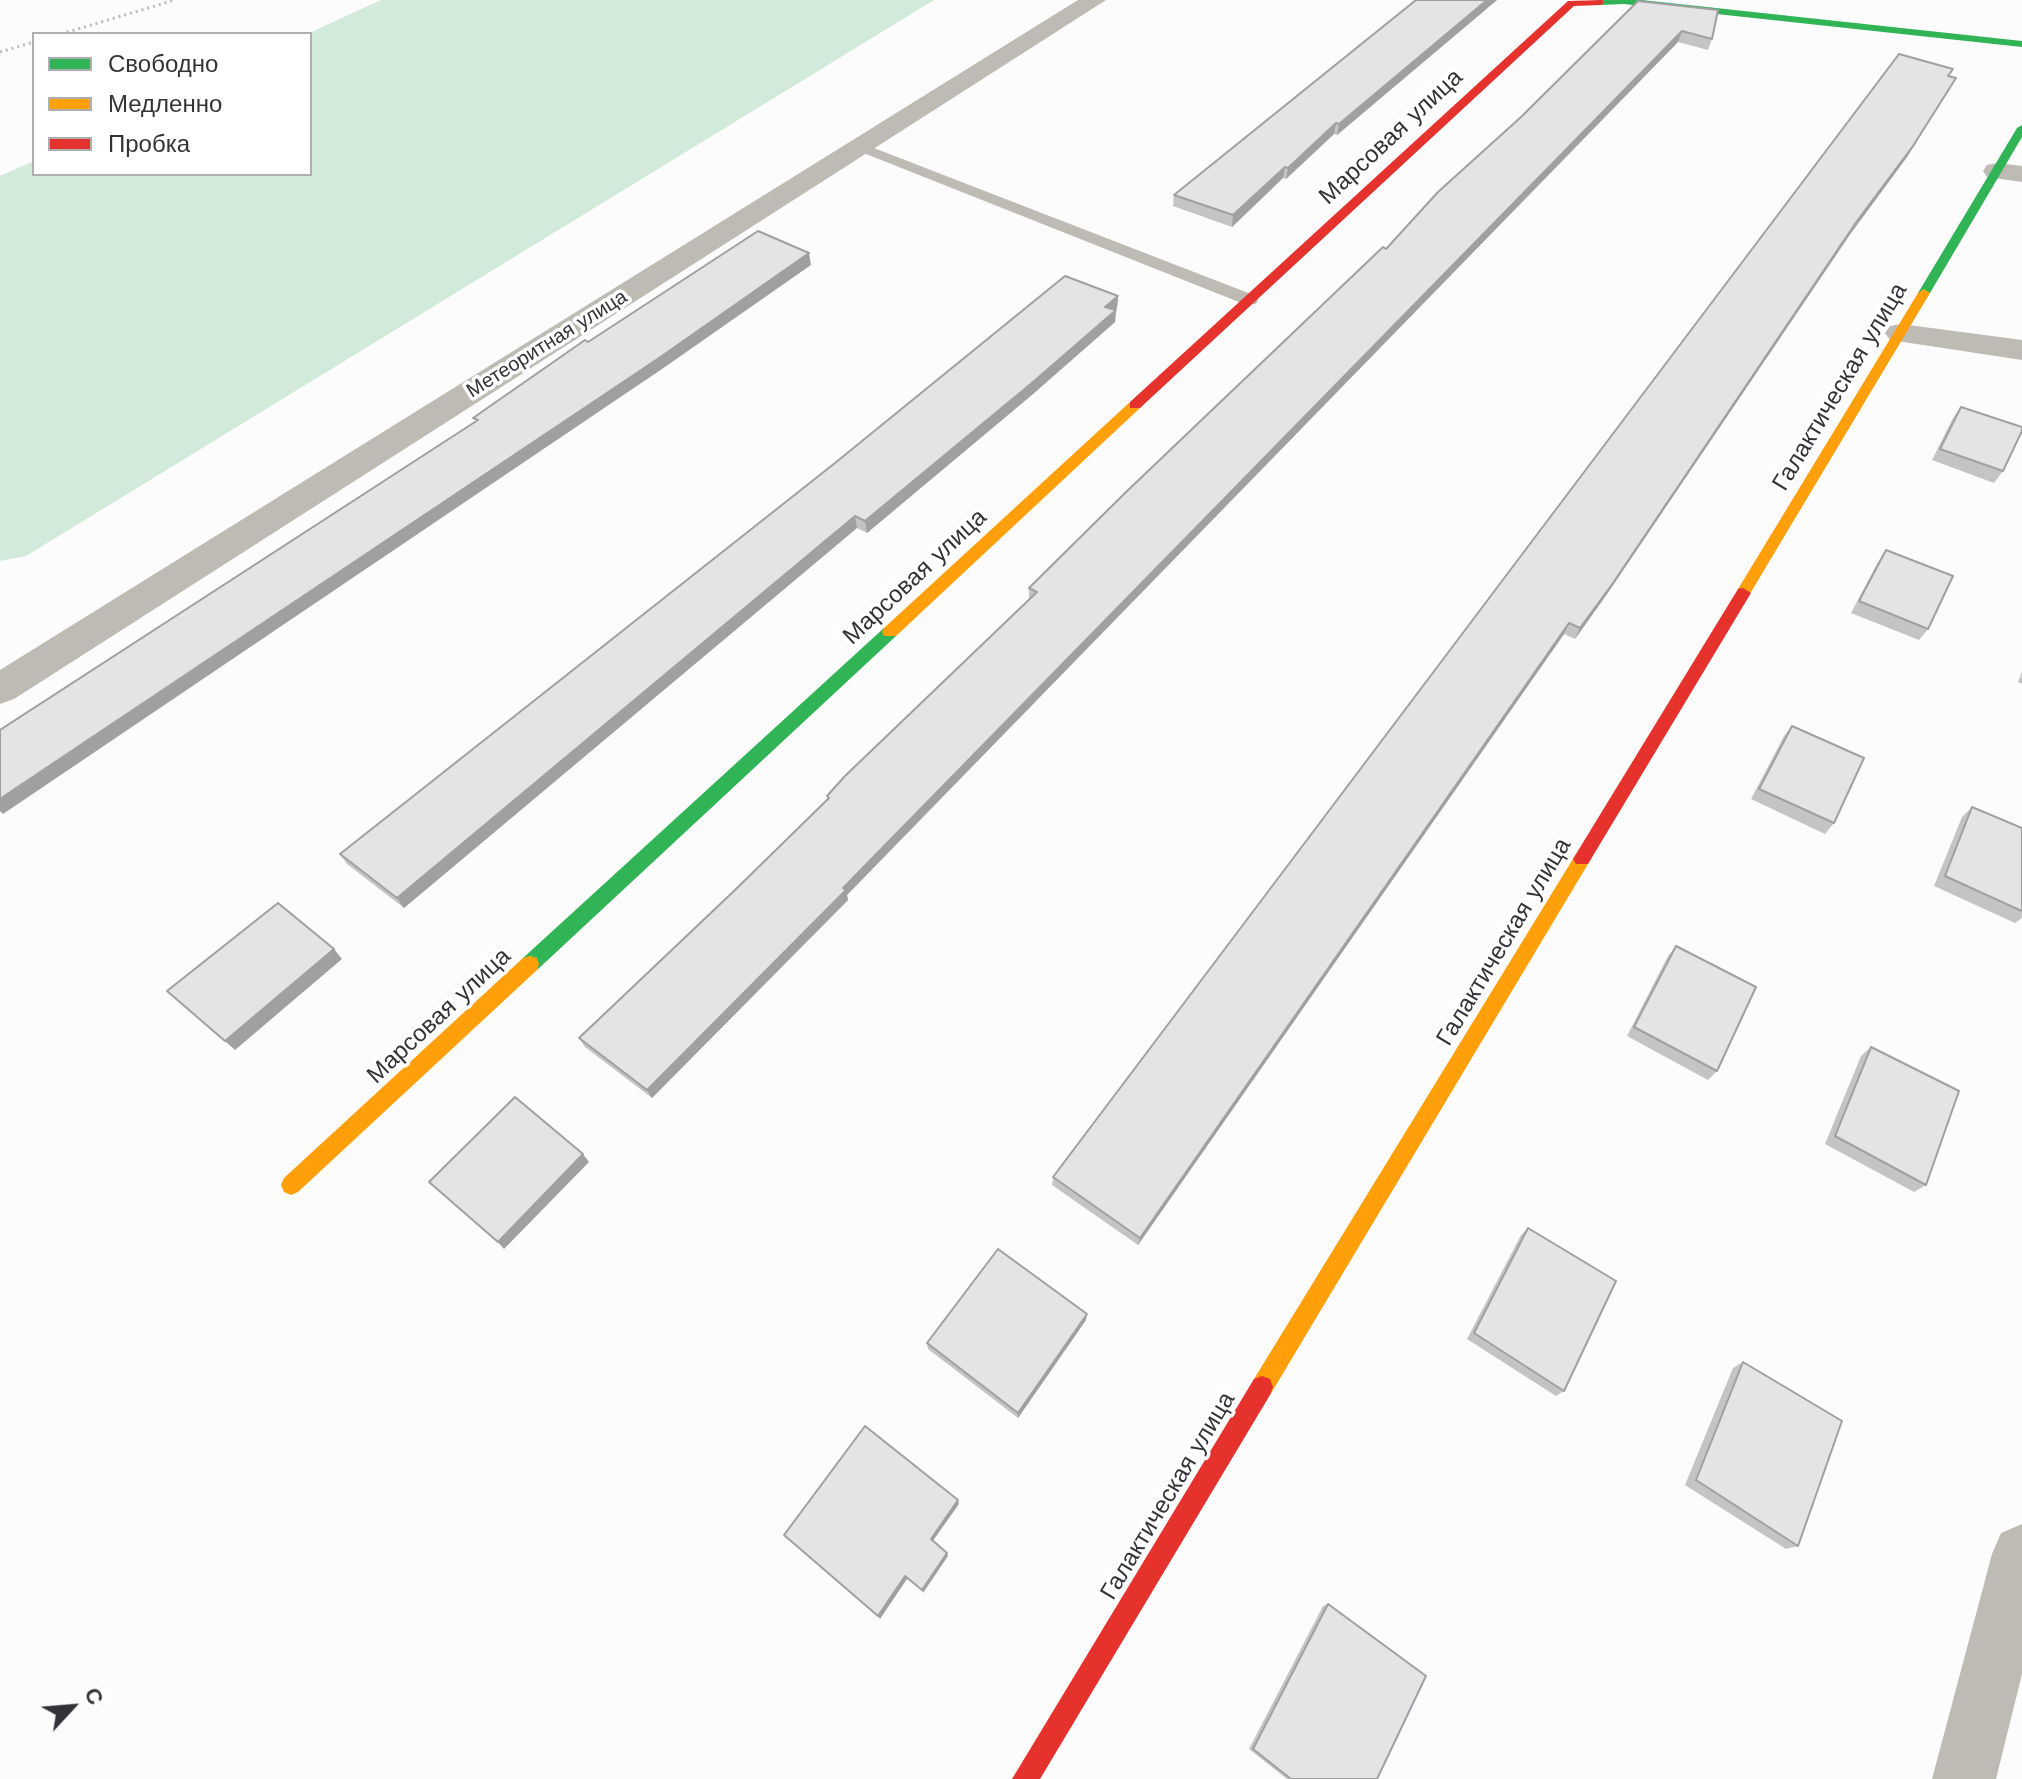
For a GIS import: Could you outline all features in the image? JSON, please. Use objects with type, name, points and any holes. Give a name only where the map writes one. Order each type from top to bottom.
[{"type":"street","name":"Метеоритная улица","points":[[0,689],[1094,0]]},
{"type":"street","name":"Марсовая улица","points":[[291,1185],[1571,3],[1624,1],[2022,44]]},
{"type":"street","name":"Галактическая улица","points":[[1025,1779],[1901,333],[2009,172],[2022,128]]},
{"type":"street","points":[[1901,333],[2022,350]]},
{"type":"street","points":[[1964,1779],[2022,1554]]},
{"type":"lane","points":[[861,147],[1250,300]]},
{"type":"path","points":[[68,32],[175,0]]},
{"type":"path","points":[[0,52],[32,43]]},
{"type":"green space","points":[[381,0],[934,0],[26,556],[0,561],[0,176],[32,162],[32,176],[312,176],[311,32]]},
{"type":"building","points":[[1416,0],[1487,0],[1339,124],[1336,123],[1233,215],[1174,195]]},
{"type":"building","points":[[1638,1],[1718,10],[1712,39],[1682,31],[843,888],[846,890],[647,1090],[579,1038],[735,890],[829,798],[827,796],[845,776],[1037,592],[1029,588],[1125,493],[1383,247],[1386,249],[1438,192],[1521,117]]},
{"type":"building","points":[[1899,54],[1953,69],[1948,76],[1956,78],[1913,146],[1857,221],[1613,583],[1580,628],[1569,623],[1140,1238],[1053,1177]]},
{"type":"building","points":[[758,231],[809,253],[659,358],[0,799],[0,730],[478,420],[473,418],[585,340],[588,342]]},
{"type":"building","points":[[1065,276],[1118,296],[1105,307],[1116,310],[865,521],[855,516],[397,898],[340,854],[835,463]]},
{"type":"building","points":[[1961,407],[2022,427],[2003,471],[1940,449]]},
{"type":"building","points":[[1886,550],[1953,576],[1928,629],[1859,601]]},
{"type":"building","points":[[1792,726],[1864,758],[1834,823],[1759,789]]},
{"type":"building","points":[[1972,807],[2022,828],[2022,911],[1945,876]]},
{"type":"building","points":[[278,903],[334,949],[225,1041],[167,991]]},
{"type":"building","points":[[1676,946],[1756,987],[1717,1071],[1634,1027]]},
{"type":"building","points":[[1871,1047],[1959,1091],[1926,1185],[1835,1136]]},
{"type":"building","points":[[515,1097],[583,1154],[498,1242],[429,1182]]},
{"type":"building","points":[[1528,1228],[1616,1281],[1564,1391],[1474,1333]]},
{"type":"building","points":[[998,1249],[1087,1314],[1018,1413],[927,1343]]},
{"type":"building","points":[[1743,1362],[1842,1421],[1798,1546],[1696,1480]]},
{"type":"building","points":[[865,1426],[958,1500],[931,1539],[947,1553],[922,1590],[905,1576],[878,1616],[784,1535]]},
{"type":"building","points":[[1328,1604],[1426,1676],[1377,1779],[1291,1779],[1253,1749]]},
{"type":"traffic: fast","points":[[1600,2],[1624,1],[2022,44]]},
{"type":"traffic: fast","points":[[1924,293],[2022,128]]},
{"type":"traffic: fast","points":[[530,964],[890,632]]},
{"type":"traffic: slow","points":[[1743,593],[1924,293]]},
{"type":"traffic: slow","points":[[890,632],[1135,405]]},
{"type":"traffic: slow","points":[[1262,1387],[1582,859]]},
{"type":"traffic: slow","points":[[291,1185],[530,964]]},
{"type":"traffic: jam","points":[[1135,405],[1571,3],[1600,2]]},
{"type":"traffic: jam","points":[[1582,859],[1743,593]]},
{"type":"traffic: jam","points":[[1025,1779],[1262,1387]]}]
